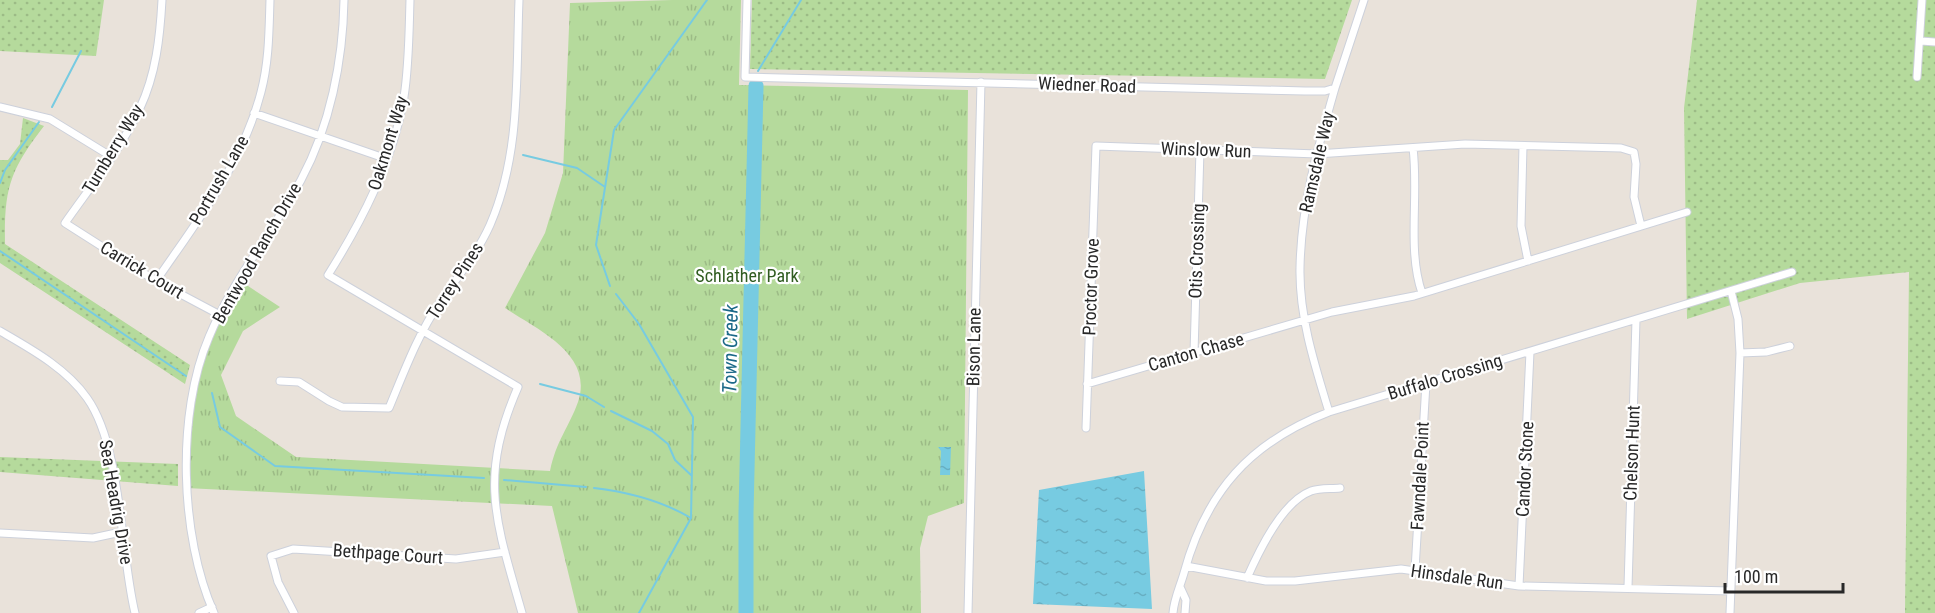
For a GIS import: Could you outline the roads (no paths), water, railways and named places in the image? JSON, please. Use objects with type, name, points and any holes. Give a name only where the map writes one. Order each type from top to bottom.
[{"type":"street","name":"Turnberry Way","points":[[65,223],[112,157],[140,107],[152,74],[159,38],[162,0]]},
{"type":"street","name":"Portrush Lane","points":[[156,281],[230,170],[247,134],[261,92],[267,53],[270,0]]},
{"type":"street","name":"Bentwood Ranch Drive","points":[[213,610],[185,496],[187,435],[193,389],[208,338],[301,179],[320,135],[338,71],[344,0]]},
{"type":"street","name":"Oakmont Way","points":[[410,0],[404,98],[387,159],[354,234],[328,275],[423,331]]},
{"type":"street","name":"Torrey Pines","points":[[280,381],[299,382],[329,401],[342,406],[389,408],[423,331],[440,302],[469,264],[489,226],[502,191],[512,146],[519,0]]},
{"type":"street","name":"Wiedner Road","points":[[747,0],[745,77],[1305,92],[1325,91],[1335,87]]},
{"type":"street","points":[[1335,87],[1364,0]]},
{"type":"street","points":[[1917,77],[1922,0]]},
{"type":"street","points":[[1921,41],[1935,42]]},
{"type":"street","name":"Bison Lane","points":[[968,613],[981,82]]},
{"type":"street","name":"Ramsdale Way","points":[[1329,412],[1305,320],[1300,270],[1303,220],[1317,154],[1335,87]]},
{"type":"street","points":[[0,107],[50,119],[112,157]]},
{"type":"street","points":[[254,113],[387,159]]},
{"type":"street","name":"Winslow Run","points":[[1096,146],[1317,154],[1465,144],[1621,148],[1634,152],[1636,164],[1634,197],[1641,226]]},
{"type":"street","name":"Proctor Grove","points":[[1086,428],[1096,146]]},
{"type":"street","points":[[1523,146],[1521,226],[1528,261]]},
{"type":"street","points":[[1413,148],[1417,179],[1415,275],[1422,294]]},
{"type":"street","name":"Otis Crossing","points":[[1194,353],[1200,150]]},
{"type":"street","name":"Canton Chase","points":[[1087,384],[1305,320],[1422,294],[1687,212]]},
{"type":"street","name":"Carrick Court","points":[[65,223],[156,281],[220,315]]},
{"type":"street","name":"Buffalo Crossing","points":[[1173,613],[1173,600],[1180,587],[1192,542],[1208,512],[1239,467],[1269,441],[1329,412],[1792,272]]},
{"type":"street","points":[[1730,613],[1740,353],[1738,319],[1731,291]]},
{"type":"street","name":"Chelson Hunt","points":[[1628,586],[1636,320]]},
{"type":"street","name":"Sea Headrig Drive","points":[[0,331],[63,373],[87,398],[104,432],[135,613]]},
{"type":"street","points":[[423,331],[518,387],[502,424],[494,465],[494,512],[522,613]]},
{"type":"street","points":[[1740,353],[1766,352],[1790,346]]},
{"type":"street","name":"Candor Stone","points":[[1519,586],[1530,352]]},
{"type":"street","name":"Fawndale Point","points":[[1415,570],[1426,383]]},
{"type":"street","points":[[1247,578],[1271,531],[1289,508],[1311,491],[1340,488]]},
{"type":"street","points":[[0,533],[93,538],[121,532]]},
{"type":"street","name":"Bethpage Court","points":[[294,613],[278,582],[271,556],[293,549],[456,559],[505,552]]},
{"type":"street","name":"Hinsdale Run","points":[[1186,566],[1247,578],[1295,581],[1385,569],[1415,570],[1519,586],[1628,586],[1731,591]]},
{"type":"street","name":"Buffalo Crossing","points":[[1180,587],[1186,600],[1185,613]]},
{"type":"street","points":[[199,613],[213,610]]},
{"type":"water","points":[[938,447],[951,447],[950,475],[940,475],[941,451]]},
{"type":"water","points":[[1144,471],[1152,609],[1033,604],[1039,490]]},
{"type":"waterway","points":[[610,286],[596,245],[614,130],[707,0]]},
{"type":"waterway","name":"Town Creek","points":[[758,71],[801,0]]},
{"type":"waterway","points":[[52,107],[81,51]]},
{"type":"waterway","name":"Town Creek","points":[[746,613],[746,513],[756,86]]},
{"type":"waterway","points":[[0,183],[5,170],[39,122]]},
{"type":"waterway","points":[[523,155],[577,168],[605,187]]},
{"type":"waterway","points":[[0,251],[186,376]]},
{"type":"waterway","points":[[616,294],[639,324],[693,417],[691,518],[639,613]]},
{"type":"waterway","points":[[540,384],[586,396],[604,407]]},
{"type":"waterway","points":[[212,393],[220,427],[275,466],[484,478]]},
{"type":"waterway","points":[[611,411],[652,431],[668,444],[675,460],[691,475]]},
{"type":"waterway","points":[[504,480],[586,487]]},
{"type":"waterway","points":[[594,488],[644,498],[691,518]]},
{"type":"park label","name":"Schlather Park","points":[[747,276]]}]
